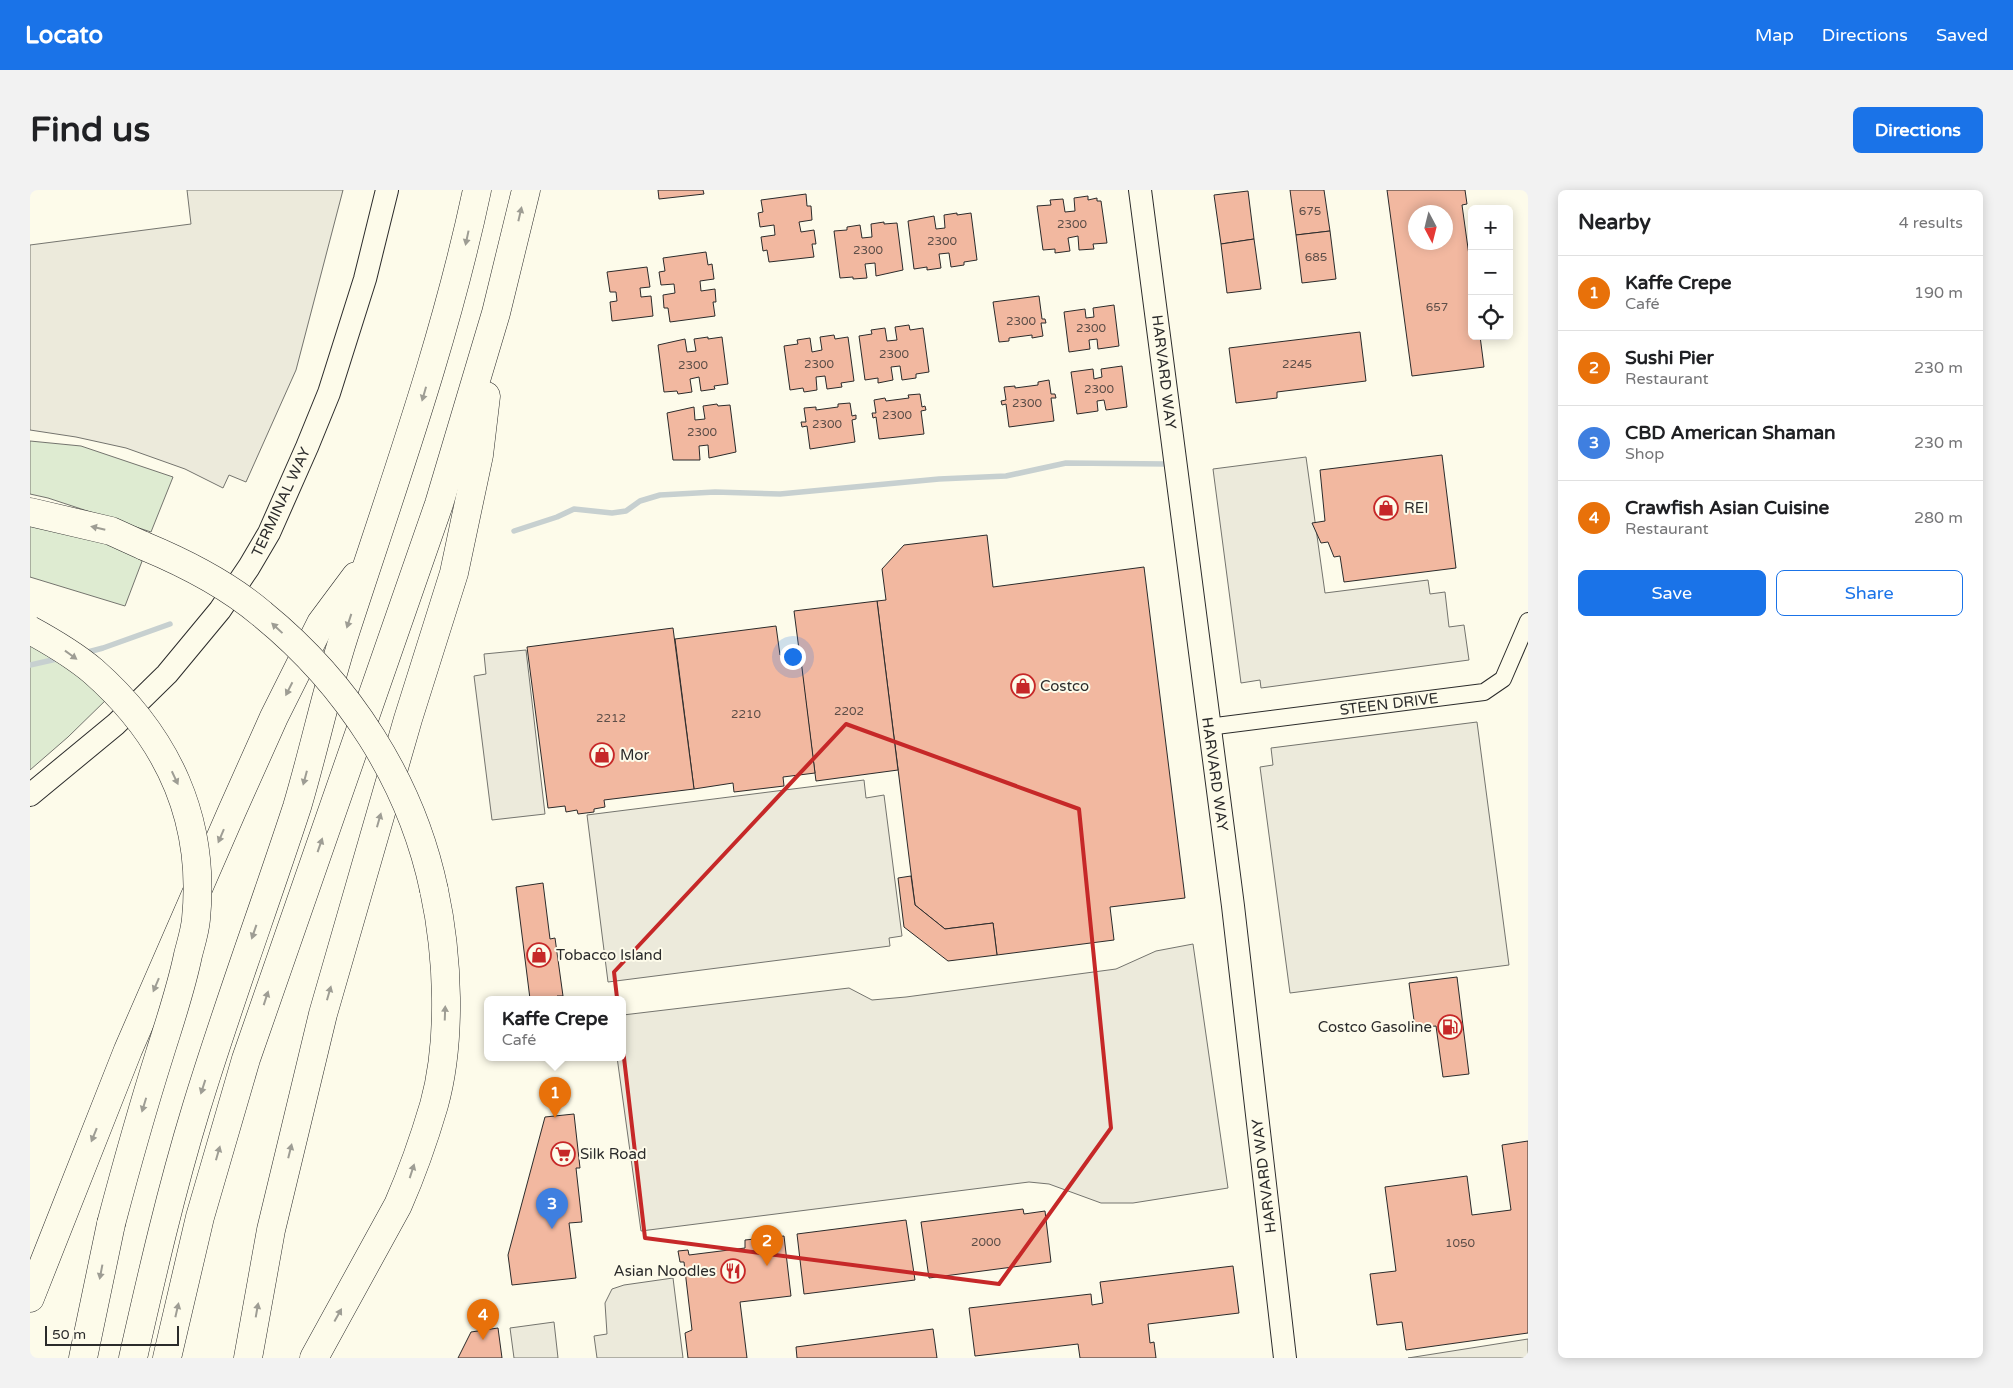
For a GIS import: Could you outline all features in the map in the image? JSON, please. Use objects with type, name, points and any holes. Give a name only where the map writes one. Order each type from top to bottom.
[{"type":"highway","points":[[133,1358],[162,1236],[196,1110],[297,805],[342,640],[420,409],[465,245],[477,190]]},
{"type":"highway","points":[[167,1358],[185,1277],[214,1167],[246,1059],[433,522],[462,431],[496,313],[526,190]]},
{"type":"highway","points":[[248,1358],[271,1230],[323,1014],[405,728],[454,574],[479,456],[496,313]]},
{"type":"highway","points":[[30,512],[111,531],[205,575],[262,613],[319,666],[353,708],[383,754],[406,802],[420,839],[434,890],[446,979],[444,1038],[434,1104],[409,1180],[398,1205],[314,1358]]},
{"type":"highway","points":[[30,1298],[135,1033],[274,718],[321,623],[369,558]]},
{"type":"highway","points":[[30,630],[58,646],[93,671],[141,722],[155,740],[187,806],[197,856],[196,919],[180,989],[136,1132],[111,1224],[83,1358]]},
{"type":"street","name":"TERMINAL WAY","points":[[30,795],[116,724],[167,674],[220,610],[249,567],[269,533],[329,393],[365,279],[387,190]]},
{"type":"street","name":"HARVARD WAY","points":[[1140,190],[1208,727],[1233,906],[1285,1358]]},
{"type":"street","name":"STEEN DRIVE","points":[[1208,727],[1484,692],[1503,679],[1528,621]]},
{"type":"highlighted area","points":[[846,724],[1079,809],[1111,1128],[999,1284],[645,1238],[614,972]]},
{"type":"green space","points":[[30,441],[81,446],[173,477],[151,532],[48,498],[30,494]]},
{"type":"green space","points":[[30,526],[76,534],[144,556],[125,606],[30,577]]},
{"type":"green space","points":[[30,644],[38,647],[109,697],[68,737],[30,770]]},
{"type":"shaded area","points":[[187,190],[343,190],[296,370],[246,482],[229,475],[223,488],[185,469],[126,448],[76,437],[30,430],[30,245],[191,224]]},
{"type":"shaded area","points":[[1306,457],[1325,593],[1428,580],[1430,594],[1445,592],[1449,627],[1464,625],[1469,660],[1261,688],[1260,680],[1241,683],[1213,469]]},
{"type":"shaded area","points":[[526,650],[545,814],[492,820],[474,676],[486,674],[484,654]]},
{"type":"shaded area","points":[[1477,722],[1509,965],[1290,993],[1260,767],[1273,765],[1271,748]]},
{"type":"shaded area","points":[[864,780],[866,798],[884,795],[902,936],[889,938],[890,946],[608,982],[587,815]]},
{"type":"shaded area","points":[[1193,944],[1228,1188],[1133,1203],[1101,1203],[1049,1184],[1029,1182],[641,1231],[618,1061],[626,1061],[626,1015],[849,988],[872,1000],[906,997],[1116,969],[1156,951]]},
{"type":"shaded area","points":[[673,1278],[683,1358],[597,1358],[594,1336],[607,1334],[605,1303],[612,1289],[624,1285]]},
{"type":"shaded area","points":[[554,1322],[558,1358],[514,1358],[510,1328]]},
{"type":"shaded area","points":[[1528,1339],[1528,1358],[1408,1358]]},
{"type":"building","points":[[658,190],[703,190],[704,194],[659,199]]},
{"type":"building","points":[[1290,190],[1324,190],[1330,231],[1296,235]]},
{"type":"building","points":[[1387,190],[1465,190],[1467,204],[1462,205],[1468,248],[1468,340],[1481,340],[1484,367],[1412,376]]},
{"type":"building","points":[[1248,191],[1254,239],[1221,244],[1214,195]]},
{"type":"building","points":[[806,194],[807,206],[811,206],[812,220],[799,222],[801,232],[814,230],[816,244],[812,244],[814,257],[769,262],[767,250],[763,251],[761,237],[775,235],[774,225],[760,227],[758,213],[763,212],[761,200]]},
{"type":"building","points":[[1088,196],[1088,200],[1097,198],[1097,201],[1101,201],[1107,243],[1093,244],[1094,249],[1079,250],[1078,236],[1068,238],[1070,251],[1055,253],[1055,249],[1043,250],[1037,206],[1051,205],[1050,200],[1063,199],[1065,212],[1075,211],[1074,198]]},
{"type":"building","points":[[957,213],[957,215],[971,213],[977,260],[951,267],[949,253],[939,254],[941,268],[927,270],[927,267],[914,269],[908,221],[934,216],[936,229],[945,228],[944,215]]},
{"type":"building","points":[[884,222],[884,224],[897,223],[903,270],[876,276],[875,263],[865,264],[867,278],[840,278],[834,231],[847,230],[847,227],[860,225],[862,238],[872,237],[871,224]]},
{"type":"building","points":[[1330,231],[1336,279],[1302,283],[1296,235]]},
{"type":"building","points":[[1254,239],[1261,289],[1227,293],[1221,244]]},
{"type":"building","points":[[706,252],[708,265],[712,264],[714,279],[700,281],[701,291],[715,289],[716,302],[713,302],[715,316],[670,322],[668,308],[664,308],[663,295],[675,293],[674,284],[661,285],[659,272],[665,271],[663,258]]},
{"type":"building","points":[[647,267],[650,287],[640,288],[641,297],[651,296],[653,316],[612,321],[610,302],[617,301],[616,292],[610,292],[607,272]]},
{"type":"building","points":[[1039,296],[1042,319],[1045,319],[1046,323],[1041,323],[1043,336],[1032,338],[1032,335],[1009,338],[1009,341],[999,342],[993,302]]},
{"type":"building","points":[[1114,305],[1119,346],[1098,349],[1097,339],[1089,340],[1090,349],[1069,352],[1064,312],[1085,309],[1086,318],[1094,317],[1093,308]]},
{"type":"building","points":[[909,325],[910,330],[923,328],[929,372],[916,374],[916,378],[902,380],[900,366],[891,367],[893,380],[878,383],[878,378],[865,380],[859,336],[872,334],[871,330],[885,328],[887,341],[897,340],[895,327]]},
{"type":"building","points":[[1360,332],[1366,381],[1277,392],[1277,398],[1236,403],[1229,348]]},
{"type":"building","points":[[834,335],[835,339],[848,337],[854,381],[841,383],[842,387],[827,389],[825,376],[816,377],[817,390],[804,392],[803,388],[790,390],[784,346],[798,344],[797,340],[810,338],[812,352],[822,350],[820,337]]},
{"type":"building","points":[[708,337],[708,339],[722,337],[728,384],[714,386],[715,389],[701,391],[699,377],[690,379],[692,392],[678,394],[677,391],[664,392],[658,345],[685,339],[687,352],[696,351],[694,339]]},
{"type":"building","points":[[1122,366],[1127,407],[1106,410],[1104,400],[1097,401],[1098,411],[1077,414],[1071,372],[1093,369],[1094,379],[1102,377],[1101,369]]},
{"type":"building","points":[[1049,380],[1051,394],[1055,394],[1056,398],[1051,398],[1054,421],[1009,427],[1006,404],[1002,405],[1001,401],[1006,400],[1004,387],[1015,386],[1015,388],[1038,385],[1038,382]]},
{"type":"building","points":[[920,394],[922,407],[925,406],[926,410],[921,411],[924,434],[879,439],[876,417],[873,418],[872,413],[876,413],[874,400],[885,398],[886,401],[909,398],[908,395]]},
{"type":"building","points":[[850,403],[852,416],[856,415],[856,419],[852,420],[855,442],[810,449],[807,426],[802,427],[801,422],[806,422],[804,408],[816,407],[816,410]]},
{"type":"building","points":[[717,404],[718,406],[730,405],[736,452],[709,458],[708,445],[699,446],[700,460],[673,460],[667,413],[694,407],[695,420],[705,419],[703,406]]},
{"type":"building","name":"REI","points":[[1442,455],[1456,568],[1344,582],[1340,556],[1334,557],[1328,542],[1321,543],[1312,523],[1325,521],[1320,470]]},
{"type":"building","name":"Costco","points":[[987,535],[993,587],[1144,567],[1185,898],[1110,907],[1114,940],[997,955],[993,923],[945,929],[915,905],[877,601],[886,600],[882,569],[904,545]]},
{"type":"building","points":[[877,601],[898,770],[816,781],[794,611]]},
{"type":"building","points":[[776,626],[780,655],[800,652],[815,773],[783,777],[784,786],[734,792],[733,783],[694,789],[675,639]]},
{"type":"building","points":[[673,628],[694,789],[604,800],[605,807],[594,809],[594,812],[578,814],[577,810],[566,812],[565,806],[548,808],[527,647]]},
{"type":"building","points":[[911,876],[915,905],[945,929],[993,923],[997,955],[948,961],[904,927],[898,878]]},
{"type":"building","points":[[543,883],[550,939],[555,938],[563,996],[530,996],[516,887]]},
{"type":"building","name":"Costco Gasoline","points":[[1457,977],[1469,1074],[1443,1077],[1436,1026],[1415,1028],[1409,983]]},
{"type":"building","points":[[574,1114],[580,1168],[576,1168],[582,1222],[569,1223],[576,1278],[512,1285],[508,1255],[545,1117]]},
{"type":"building","points":[[1528,1141],[1528,1333],[1406,1350],[1402,1322],[1377,1325],[1370,1274],[1396,1271],[1385,1187],[1467,1176],[1472,1215],[1511,1210],[1502,1145]]},
{"type":"building","points":[[1023,1209],[1024,1214],[1045,1211],[1051,1262],[929,1278],[921,1222]]},
{"type":"building","points":[[906,1220],[915,1280],[804,1294],[797,1234]]},
{"type":"building","points":[[784,1236],[791,1296],[740,1302],[747,1358],[688,1358],[685,1333],[692,1330],[684,1262],[680,1262],[678,1251],[688,1250],[689,1255],[745,1248],[745,1240]]},
{"type":"building","points":[[1233,1266],[1239,1313],[1148,1324],[1150,1343],[1154,1342],[1156,1358],[1080,1358],[1078,1344],[975,1356],[969,1308],[1091,1294],[1092,1305],[1103,1303],[1100,1282]]},
{"type":"building","points":[[498,1328],[502,1358],[458,1358],[471,1332]]},
{"type":"building","points":[[933,1329],[937,1358],[797,1358],[796,1347]]},
{"type":"waterway","points":[[514,531],[557,517],[574,509],[612,513],[626,511],[640,501],[660,495],[715,492],[780,494],[939,479],[1006,476],[1066,463],[1167,464]]},
{"type":"waterway","points":[[84,653],[170,624]]},
{"type":"waterway","points":[[30,665],[61,658]]},
{"type":"place","name":"REI","points":[[1386,508]]},
{"type":"place","name":"Costco","points":[[1023,686]]},
{"type":"place","name":"Mor","points":[[602,755]]},
{"type":"place","name":"Tobacco Island","points":[[539,955]]},
{"type":"place","name":"Costco Gasoline","points":[[1450,1027]]},
{"type":"place","name":"Kaffe Crepe","points":[[555,1118]]},
{"type":"place","name":"Silk Road","points":[[563,1154]]},
{"type":"place","name":"CBD American Shaman","points":[[552,1229]]},
{"type":"place","name":"Sushi Pier","points":[[767,1266]]},
{"type":"place","name":"Asian Noodles","points":[[733,1271]]},
{"type":"place","name":"Crawfish Asian Cuisine","points":[[483,1340]]}]
